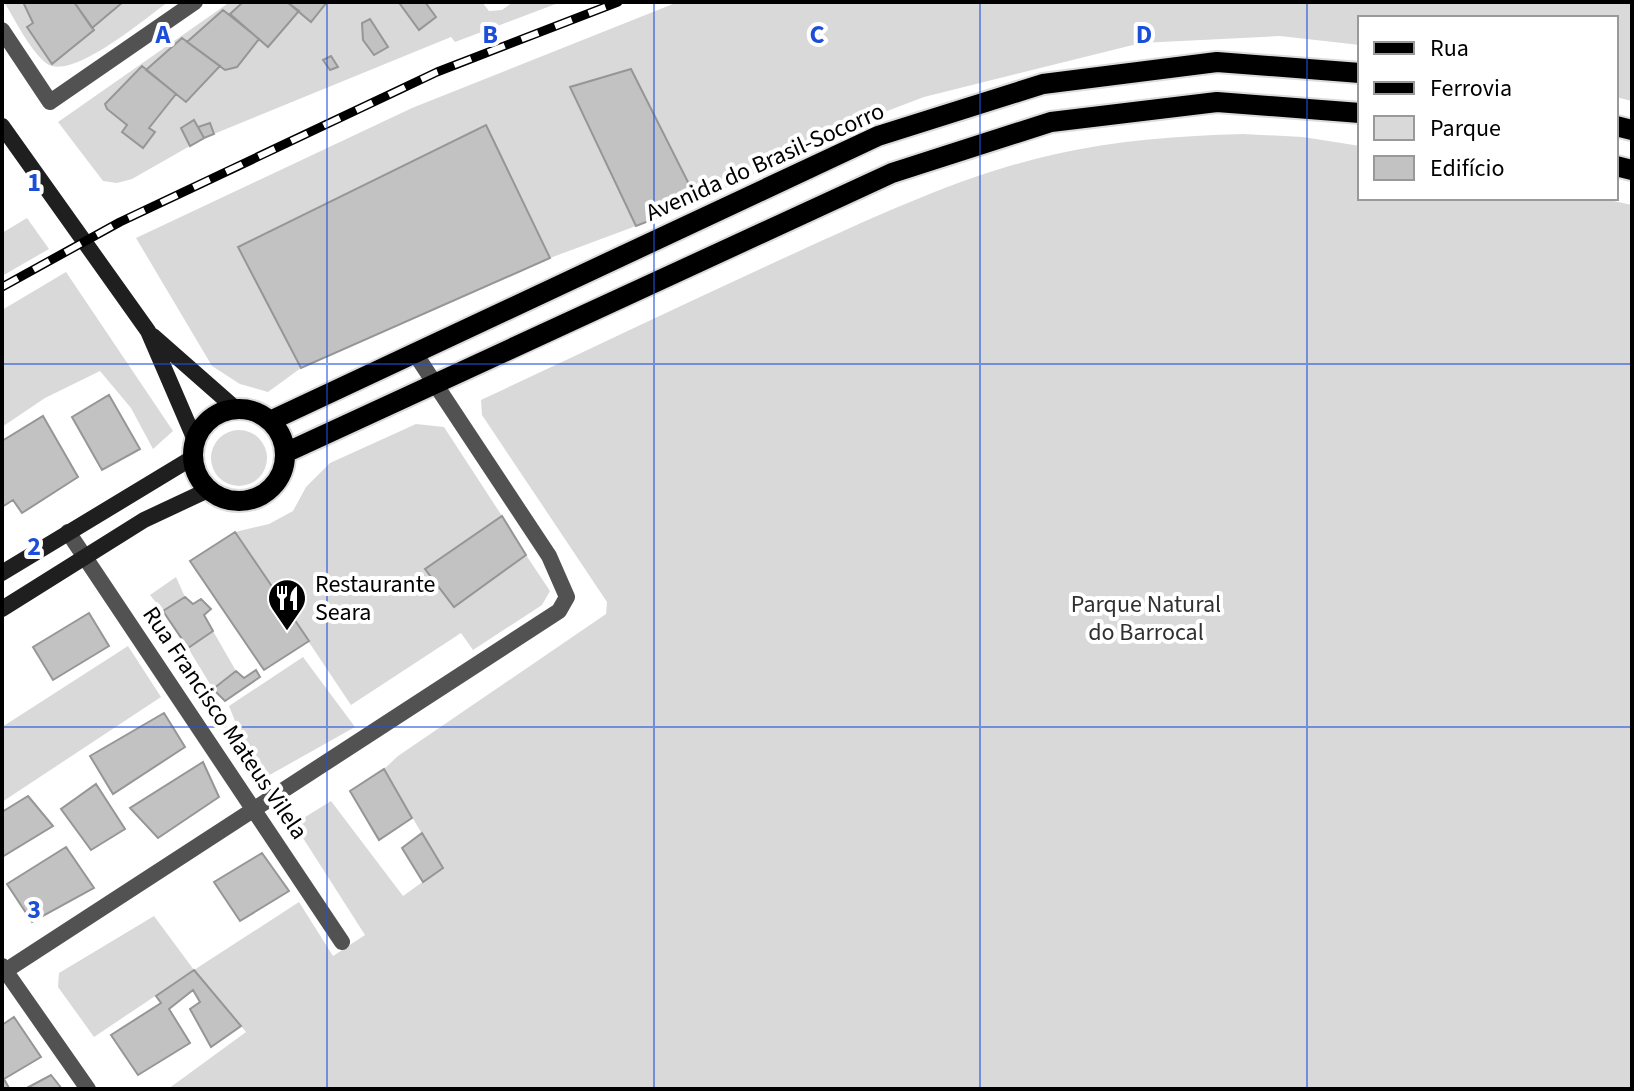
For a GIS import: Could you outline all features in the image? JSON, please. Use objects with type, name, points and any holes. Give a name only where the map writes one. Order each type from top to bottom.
[{"type":"main road","name":"Avenida do Brasil-Socorro","points":[[270,421],[878,136],[1043,84],[1217,62],[1358,73]]},
{"type":"main road","points":[[285,453],[892,173],[1051,122],[1217,102],[1358,113]]},
{"type":"main road","points":[[2,126],[148,331],[236,409]]},
{"type":"main road","points":[[2,573],[194,449],[211,418],[236,409],[248,410],[270,421],[283,441],[283,468],[266,493],[236,502],[208,490],[200,481],[194,449],[148,331]]},
{"type":"main road","points":[[2,609],[144,520],[208,490]]},
{"type":"street","points":[[2,30],[50,102],[195,2]]},
{"type":"street","points":[[88,1089],[3,970],[559,611],[567,597],[549,556],[414,352]]},
{"type":"street","name":"Rua Francisco Mateus Vilela","points":[[68,532],[342,942]]},
{"type":"green space","points":[[4,2],[168,2],[108,46],[72,64],[57,67],[46,63],[34,50]]},
{"type":"green space","points":[[230,2],[482,2],[489,11],[502,10],[513,2],[561,2],[455,42],[451,37],[204,138],[132,179],[117,183],[103,181],[58,122]]},
{"type":"green space","points":[[678,2],[1632,2],[1632,101],[1618,98],[1618,16],[1358,16],[1358,45],[1280,36],[1141,43],[924,97],[853,124],[698,202],[631,70],[571,87],[636,226],[550,258],[485,125],[238,246],[301,368],[268,392],[240,384],[212,366],[136,238],[412,108]]},
{"type":"green space","name":"Parque Natural do Barrocal","points":[[1243,134],[1303,137],[1358,146],[1358,200],[1609,200],[1632,205],[1632,1089],[168,1089],[246,1032],[194,970],[299,902],[333,956],[365,935],[294,824],[331,801],[403,896],[442,868],[384,769],[398,756],[606,614],[607,602],[482,415],[481,400],[858,224],[923,197],[1022,162],[1102,145]]},
{"type":"green space","points":[[27,218],[49,249],[2,276],[2,233]]},
{"type":"green space","points":[[66,272],[173,431],[153,449],[131,408],[100,371],[45,398],[2,427],[2,310]]},
{"type":"green space","points":[[416,424],[444,427],[502,516],[426,569],[454,606],[526,555],[550,591],[542,605],[473,650],[461,633],[351,705],[235,532],[269,524],[293,511],[306,487],[330,463]]},
{"type":"green space","points":[[239,430],[259,438],[267,458],[259,478],[239,486],[219,478],[211,458],[219,438]]},
{"type":"green space","points":[[176,577],[185,597],[163,611],[150,595]]},
{"type":"green space","points":[[213,631],[236,671],[213,689],[188,648]]},
{"type":"green space","points":[[128,646],[161,697],[2,802],[2,727]]},
{"type":"green space","points":[[303,657],[355,727],[266,777],[252,764],[229,706]]},
{"type":"green space","points":[[154,916],[194,970],[94,1037],[58,987],[59,973]]},
{"type":"building","points":[[23,2],[74,2],[94,30],[52,64],[27,27],[33,23]]},
{"type":"building","points":[[74,2],[123,2],[92,28]]},
{"type":"building","points":[[243,2],[287,2],[299,11],[268,47],[230,14]]},
{"type":"building","points":[[287,2],[327,2],[311,22]]},
{"type":"building","points":[[425,2],[436,17],[419,30],[400,4]]},
{"type":"building","points":[[223,10],[259,39],[237,67],[225,70],[187,42]]},
{"type":"building","points":[[370,19],[388,47],[374,55],[363,40],[362,23]]},
{"type":"building","points":[[182,38],[220,66],[186,102],[146,70]]},
{"type":"building","points":[[331,56],[338,67],[330,70],[323,60]]},
{"type":"building","points":[[142,66],[176,94],[149,128],[155,132],[143,148],[122,132],[127,125],[105,104]]},
{"type":"building","points":[[631,69],[698,202],[636,226],[570,87]]},
{"type":"building","points":[[194,120],[204,138],[190,146],[181,128]]},
{"type":"building","points":[[210,123],[214,134],[204,138],[198,127]]},
{"type":"building","points":[[486,125],[550,258],[301,368],[238,247]]},
{"type":"building","points":[[109,395],[140,449],[102,470],[72,417]]},
{"type":"building","points":[[43,416],[78,477],[22,513],[13,500],[2,507],[2,441]]},
{"type":"building","points":[[502,516],[526,555],[454,607],[425,569]]},
{"type":"building","points":[[235,532],[309,641],[264,670],[190,561]]},
{"type":"building","points":[[185,597],[193,604],[201,599],[211,609],[204,615],[213,631],[188,648],[163,611]]},
{"type":"building","points":[[89,613],[109,646],[53,680],[33,647]]},
{"type":"building","points":[[256,670],[260,677],[225,701],[213,689],[236,671],[244,678]]},
{"type":"building","points":[[164,713],[185,747],[113,794],[90,756]]},
{"type":"building","points":[[203,762],[219,797],[158,838],[130,808]]},
{"type":"building","points":[[384,769],[412,818],[379,840],[350,791]]},
{"type":"building","points":[[96,784],[125,829],[91,850],[61,809]]},
{"type":"building","points":[[28,796],[53,826],[2,857],[2,812]]},
{"type":"building","points":[[422,833],[443,868],[423,882],[402,848]]},
{"type":"building","points":[[66,847],[94,888],[32,922],[7,884]]},
{"type":"building","points":[[262,853],[289,891],[240,921],[214,882]]},
{"type":"building","points":[[194,970],[241,1026],[211,1047],[190,1009],[200,1002],[193,990],[169,1009],[190,1043],[138,1075],[111,1035],[161,1003],[156,996]]},
{"type":"building","points":[[14,1017],[41,1057],[4,1079],[9,1088],[2,1089],[2,1025]]},
{"type":"building","points":[[51,1075],[62,1089],[25,1089]]},
{"type":"railway","points":[[2,287],[120,222],[437,72],[618,2]]},
{"type":"place","name":"Restaurante Seara","points":[[287,632]]}]
